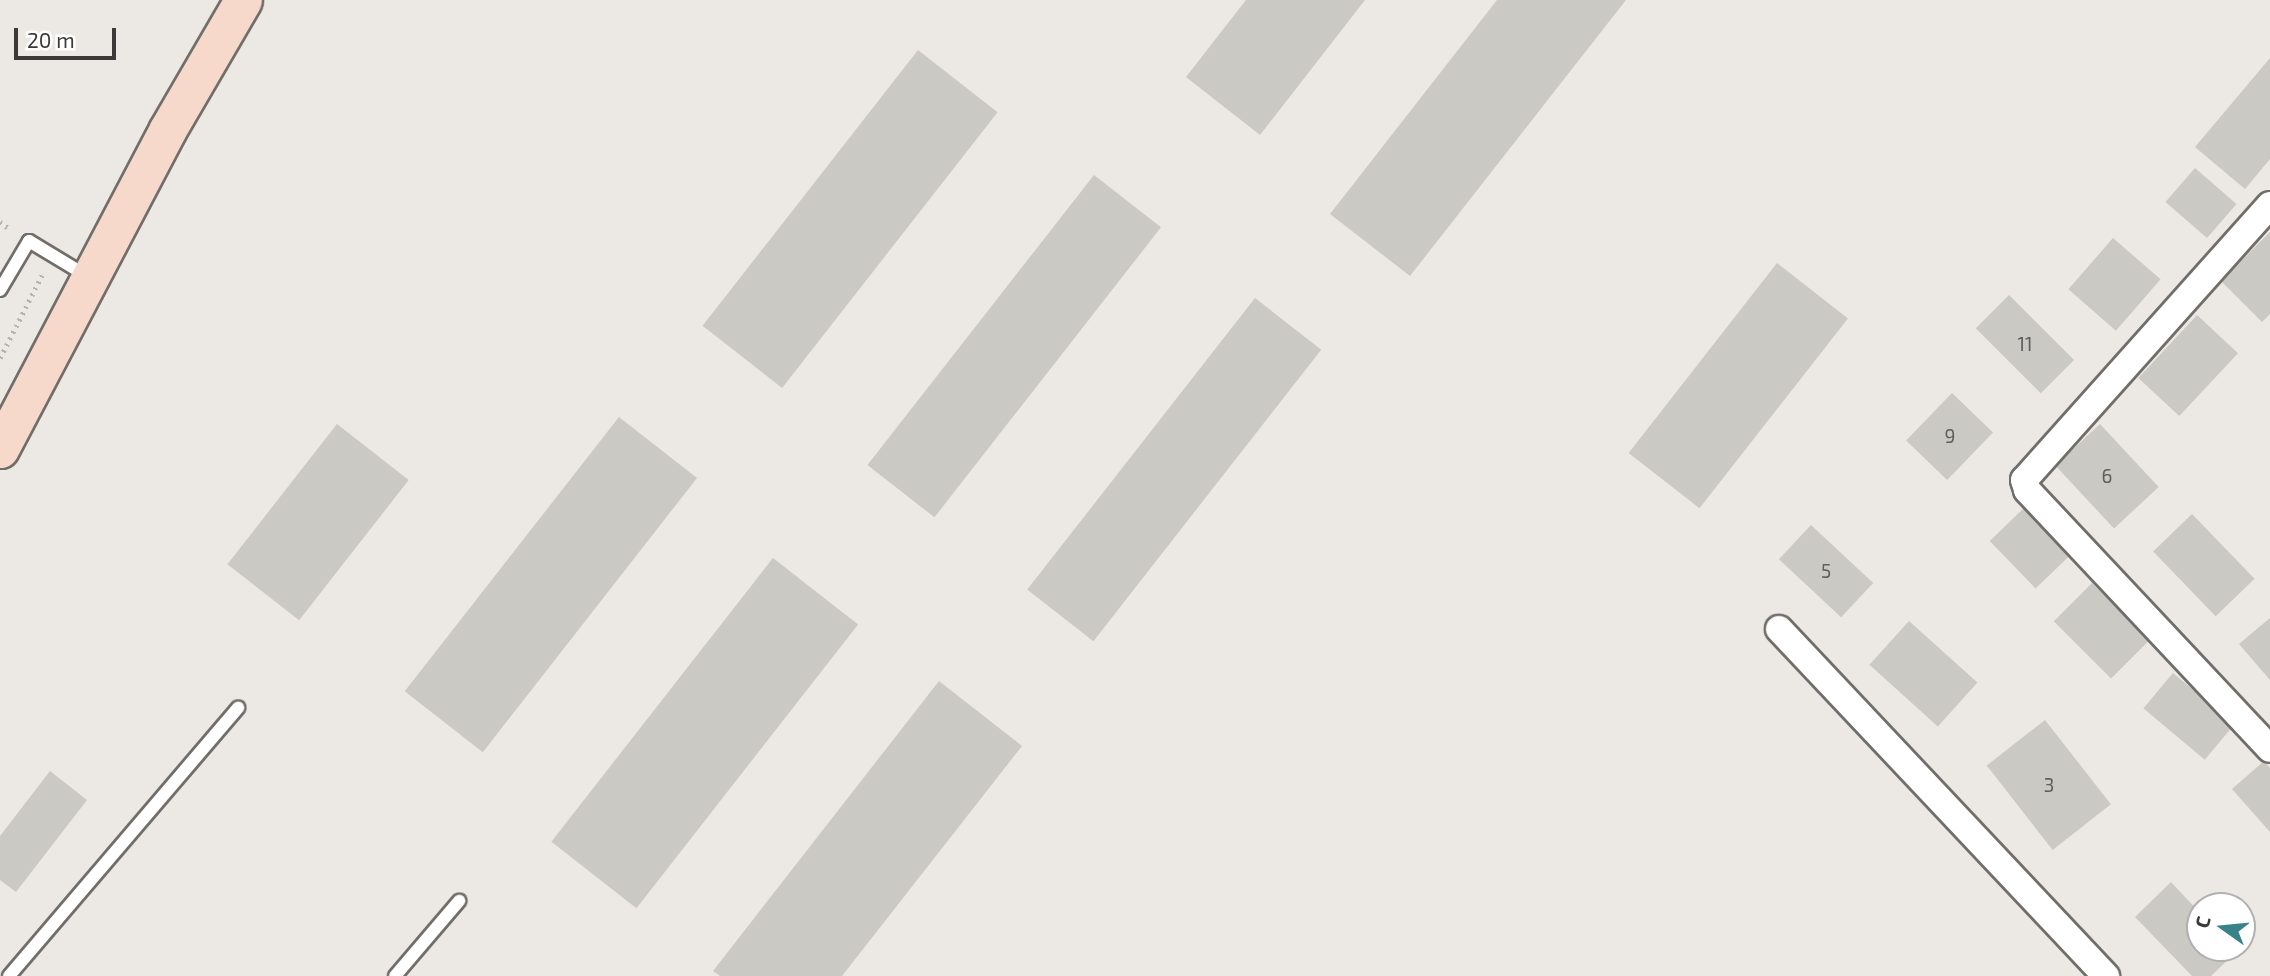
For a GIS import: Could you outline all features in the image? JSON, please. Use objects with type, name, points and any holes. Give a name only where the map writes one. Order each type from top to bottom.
[{"type":"street","points":[[0,449],[90,277],[243,0]]},
{"type":"street","points":[[2270,205],[2024,480],[2027,490],[2270,748]]},
{"type":"street","points":[[1779,629],[2106,976]]},
{"type":"lane","points":[[0,290],[29,240],[90,277]]},
{"type":"lane","points":[[9,976],[238,708]]},
{"type":"lane","points":[[396,976],[459,901]]},
{"type":"path","points":[[0,358],[53,255]]},
{"type":"building","points":[[1246,0],[1365,0],[1260,135],[1186,77]]},
{"type":"building","points":[[1497,0],[1626,0],[1410,276],[1330,214]]},
{"type":"building","points":[[918,50],[998,112],[782,388],[703,326]]},
{"type":"building","points":[[2270,58],[2270,159],[2245,189],[2195,147]]},
{"type":"building","points":[[2195,168],[2237,204],[2207,238],[2165,202]]},
{"type":"building","points":[[1094,175],[1161,227],[934,517],[867,465]]},
{"type":"building","points":[[2270,232],[2270,314],[2262,322],[2221,281]]},
{"type":"building","points":[[2113,238],[2161,279],[2116,331],[2068,289]]},
{"type":"building","points":[[1777,263],[1848,318],[1700,508],[1629,453]]},
{"type":"building","points":[[2009,295],[2074,360],[2041,393],[1976,328]]},
{"type":"building","points":[[1255,298],[1321,350],[1093,641],[1027,590]]},
{"type":"building","points":[[2197,315],[2238,353],[2179,416],[2138,378]]},
{"type":"building","points":[[1952,393],[1993,433],[1947,480],[1906,440]]},
{"type":"building","points":[[619,417],[697,478],[483,752],[405,691]]},
{"type":"building","points":[[337,424],[409,480],[299,620],[227,564]]},
{"type":"building","points":[[2100,424],[2159,487],[2114,528],[2055,466]]},
{"type":"building","points":[[2025,507],[2071,554],[2036,589],[1990,541]]},
{"type":"building","points":[[2192,514],[2255,579],[2216,616],[2153,552]]},
{"type":"building","points":[[1811,525],[1873,583],[1841,617],[1779,559]]},
{"type":"building","points":[[773,558],[858,624],[636,908],[551,842]]},
{"type":"building","points":[[2092,583],[2149,640],[2111,678],[2054,621]]},
{"type":"building","points":[[2270,618],[2270,680],[2239,644]]},
{"type":"building","points":[[1909,621],[1977,683],[1938,726],[1870,665]]},
{"type":"building","points":[[2173,673],[2234,724],[2205,760],[2143,708]]},
{"type":"building","points":[[939,681],[1022,746],[842,976],[720,976],[713,971]]},
{"type":"building","points":[[2045,720],[2111,804],[2053,850],[1987,766]]},
{"type":"building","points":[[2264,761],[2270,768],[2270,832],[2232,789]]},
{"type":"building","points":[[50,771],[87,800],[16,892],[0,880],[0,836]]},
{"type":"building","points":[[2171,882],[2186,898],[2186,962],[2226,962],[2211,976],[2192,976],[2135,917]]}]
